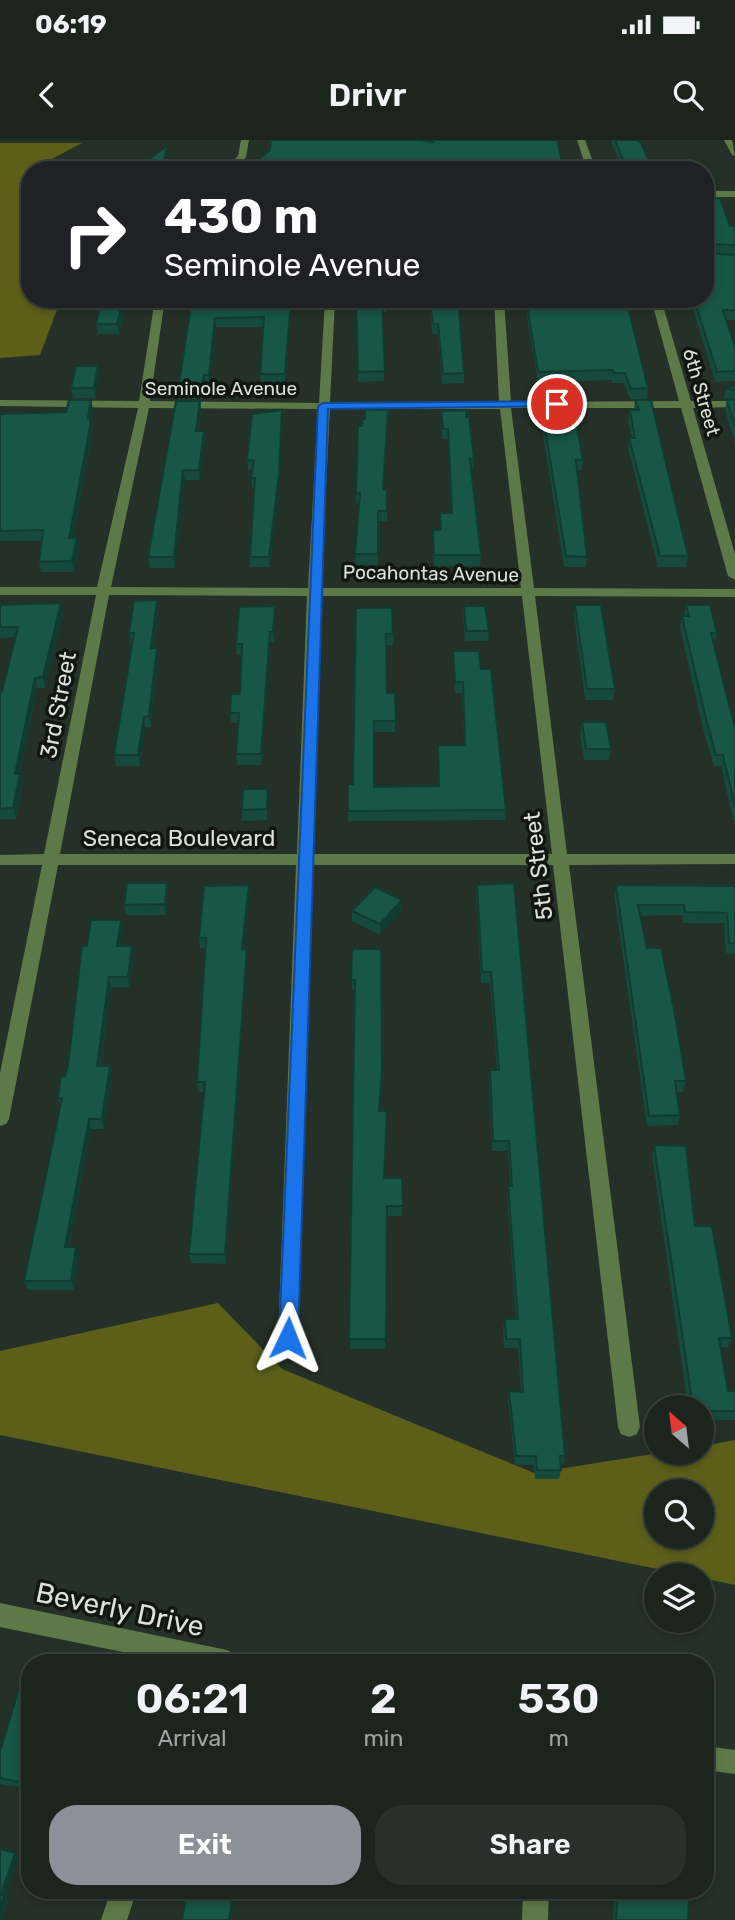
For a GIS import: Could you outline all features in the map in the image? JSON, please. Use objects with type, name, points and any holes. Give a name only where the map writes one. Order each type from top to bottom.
[{"type":"street","points":[[237,161],[242,157],[245,140]]},
{"type":"street","points":[[581,140],[589,161]]},
{"type":"street","points":[[728,140],[735,153]]},
{"type":"street","points":[[714,194],[735,194]]},
{"type":"street","name":"3rd Street","points":[[0,1119],[103,592],[144,405],[159,308]]},
{"type":"street","points":[[288,1338],[307,861],[314,590],[329,308]]},
{"type":"street","name":"5th Street","points":[[500,308],[505,404],[629,1427]]},
{"type":"street","name":"6th Street","points":[[659,308],[735,576]]},
{"type":"street","name":"Seminole Avenue","points":[[0,403],[323,406],[735,404]]},
{"type":"street","name":"Pocahontas Avenue","points":[[0,592],[314,590],[530,594],[735,593]]},
{"type":"street","name":"Seneca Boulevard","points":[[0,860],[735,859]]},
{"type":"street","name":"Beverly Drive","points":[[0,1615],[176,1654]]},
{"type":"street","points":[[714,1759],[735,1762]]},
{"type":"street","points":[[114,1920],[121,1899]]},
{"type":"street","points":[[535,1920],[536,1899]]},
{"type":"shaded area","points":[[0,143],[82,143],[49,161],[21,161],[21,308],[58,308],[40,355],[0,358]]},
{"type":"shaded area","points":[[218,1303],[282,1369],[534,1473],[644,1455],[644,1465],[714,1465],[714,1444],[735,1440],[735,1585],[714,1581],[714,1563],[644,1563],[644,1566],[0,1435],[0,1351]]},
{"type":"building","points":[[271,140],[557,140],[562,161],[257,161],[270,150]]},
{"type":"building","points":[[615,140],[641,142],[648,161],[623,161]]},
{"type":"building","points":[[167,146],[164,161],[146,161]]},
{"type":"building","points":[[714,198],[720,198],[730,226],[735,226],[735,245],[714,244]]},
{"type":"building","points":[[714,254],[735,255],[735,310],[723,310],[735,347],[735,371],[717,372],[697,308],[714,308]]},
{"type":"building","points":[[100,308],[121,308],[117,324],[96,324]]},
{"type":"building","points":[[191,308],[290,308],[285,374],[260,374],[264,317],[215,318],[209,375],[204,375],[202,389],[178,389]]},
{"type":"building","points":[[356,308],[382,308],[385,371],[358,372]]},
{"type":"building","points":[[431,308],[459,308],[464,373],[443,374],[438,324],[433,324]]},
{"type":"building","points":[[527,308],[628,308],[648,388],[631,389],[625,373],[614,373],[613,370],[538,372]]},
{"type":"building","points":[[76,366],[98,366],[94,388],[71,388]]},
{"type":"building","points":[[735,399],[735,427],[727,400]]},
{"type":"building","points":[[69,400],[91,400],[88,418],[90,427],[69,538],[77,537],[72,561],[39,562],[43,530],[0,531],[0,414],[66,412]]},
{"type":"building","points":[[635,400],[651,400],[688,556],[660,556],[629,438],[635,438],[630,410],[639,410]]},
{"type":"building","points":[[176,401],[200,401],[196,431],[204,431],[199,470],[183,470],[174,557],[148,557]]},
{"type":"building","points":[[282,410],[279,474],[269,557],[250,557],[255,478],[251,478],[254,460],[247,460],[252,414]]},
{"type":"building","points":[[365,410],[388,410],[383,490],[387,490],[387,511],[378,511],[378,554],[355,554],[360,493],[356,493],[358,426],[362,426]]},
{"type":"building","points":[[466,410],[474,459],[470,459],[481,555],[434,555],[433,530],[441,530],[440,513],[452,513],[448,429],[443,429],[441,411]]},
{"type":"building","points":[[542,410],[574,412],[583,460],[576,460],[587,557],[566,556]]},
{"type":"building","points":[[157,600],[151,648],[157,648],[149,716],[144,717],[138,755],[114,755],[134,633],[129,633],[134,601]]},
{"type":"building","points":[[61,603],[43,677],[35,678],[15,774],[20,774],[13,808],[0,809],[0,692],[18,627],[0,627],[0,605]]},
{"type":"building","points":[[575,605],[601,605],[615,689],[587,689]]},
{"type":"building","points":[[686,605],[710,605],[717,633],[711,633],[735,728],[735,806],[723,755],[716,755],[706,719],[682,616],[689,616]]},
{"type":"building","points":[[275,606],[273,632],[270,632],[261,754],[236,754],[239,713],[230,713],[231,694],[240,694],[242,644],[236,644],[239,607]]},
{"type":"building","points":[[464,606],[485,606],[489,631],[466,631]]},
{"type":"building","points":[[356,608],[392,608],[393,634],[386,634],[387,693],[395,693],[396,721],[374,721],[374,787],[439,786],[438,745],[465,745],[463,682],[455,682],[453,651],[479,651],[481,669],[491,669],[506,810],[348,811],[348,784],[353,784]]},
{"type":"building","points":[[582,722],[606,722],[611,749],[586,749]]},
{"type":"building","points":[[243,789],[268,789],[267,809],[242,810]]},
{"type":"building","points":[[127,883],[167,883],[165,904],[124,905]]},
{"type":"building","points":[[514,883],[565,1456],[560,1456],[561,1470],[537,1470],[536,1456],[516,1456],[509,1391],[523,1392],[520,1339],[506,1339],[505,1319],[518,1319],[508,1186],[512,1186],[509,1141],[493,1141],[490,1070],[499,1070],[491,972],[482,972],[477,885]]},
{"type":"building","points":[[249,885],[242,949],[247,949],[225,1254],[189,1254],[205,1082],[197,1082],[206,938],[199,938],[204,886]]},
{"type":"building","points":[[616,885],[735,886],[735,943],[729,943],[727,913],[685,912],[684,905],[638,905],[647,948],[661,948],[674,1009],[686,1081],[675,1081],[680,1115],[649,1116]]},
{"type":"building","points":[[375,887],[402,900],[380,924],[352,911]]},
{"type":"building","points":[[91,920],[121,920],[117,946],[132,946],[128,977],[109,977],[97,1066],[110,1066],[102,1119],[89,1119],[65,1247],[76,1247],[71,1281],[24,1281],[62,1098],[58,1098],[61,1076],[65,1076],[68,1065],[82,946],[87,946]]},
{"type":"building","points":[[352,949],[381,949],[382,1070],[379,1111],[387,1111],[384,1178],[402,1178],[403,1206],[387,1206],[386,1339],[349,1339],[355,980],[351,980]]},
{"type":"building","points":[[654,1145],[686,1146],[695,1226],[712,1226],[732,1338],[719,1338],[728,1391],[735,1391],[735,1411],[714,1411],[714,1395],[691,1395]]},
{"type":"building","points":[[21,1682],[21,1782],[0,1778],[0,1752]]},
{"type":"building","points":[[0,1849],[15,1853],[1,1895],[4,1895],[0,1908]]},
{"type":"building","points":[[186,1899],[232,1901],[229,1920],[182,1920]]},
{"type":"building","points":[[617,1899],[689,1899],[688,1920],[616,1920]]},
{"type":"route","points":[[288,1338],[323,406],[557,404]]}]
